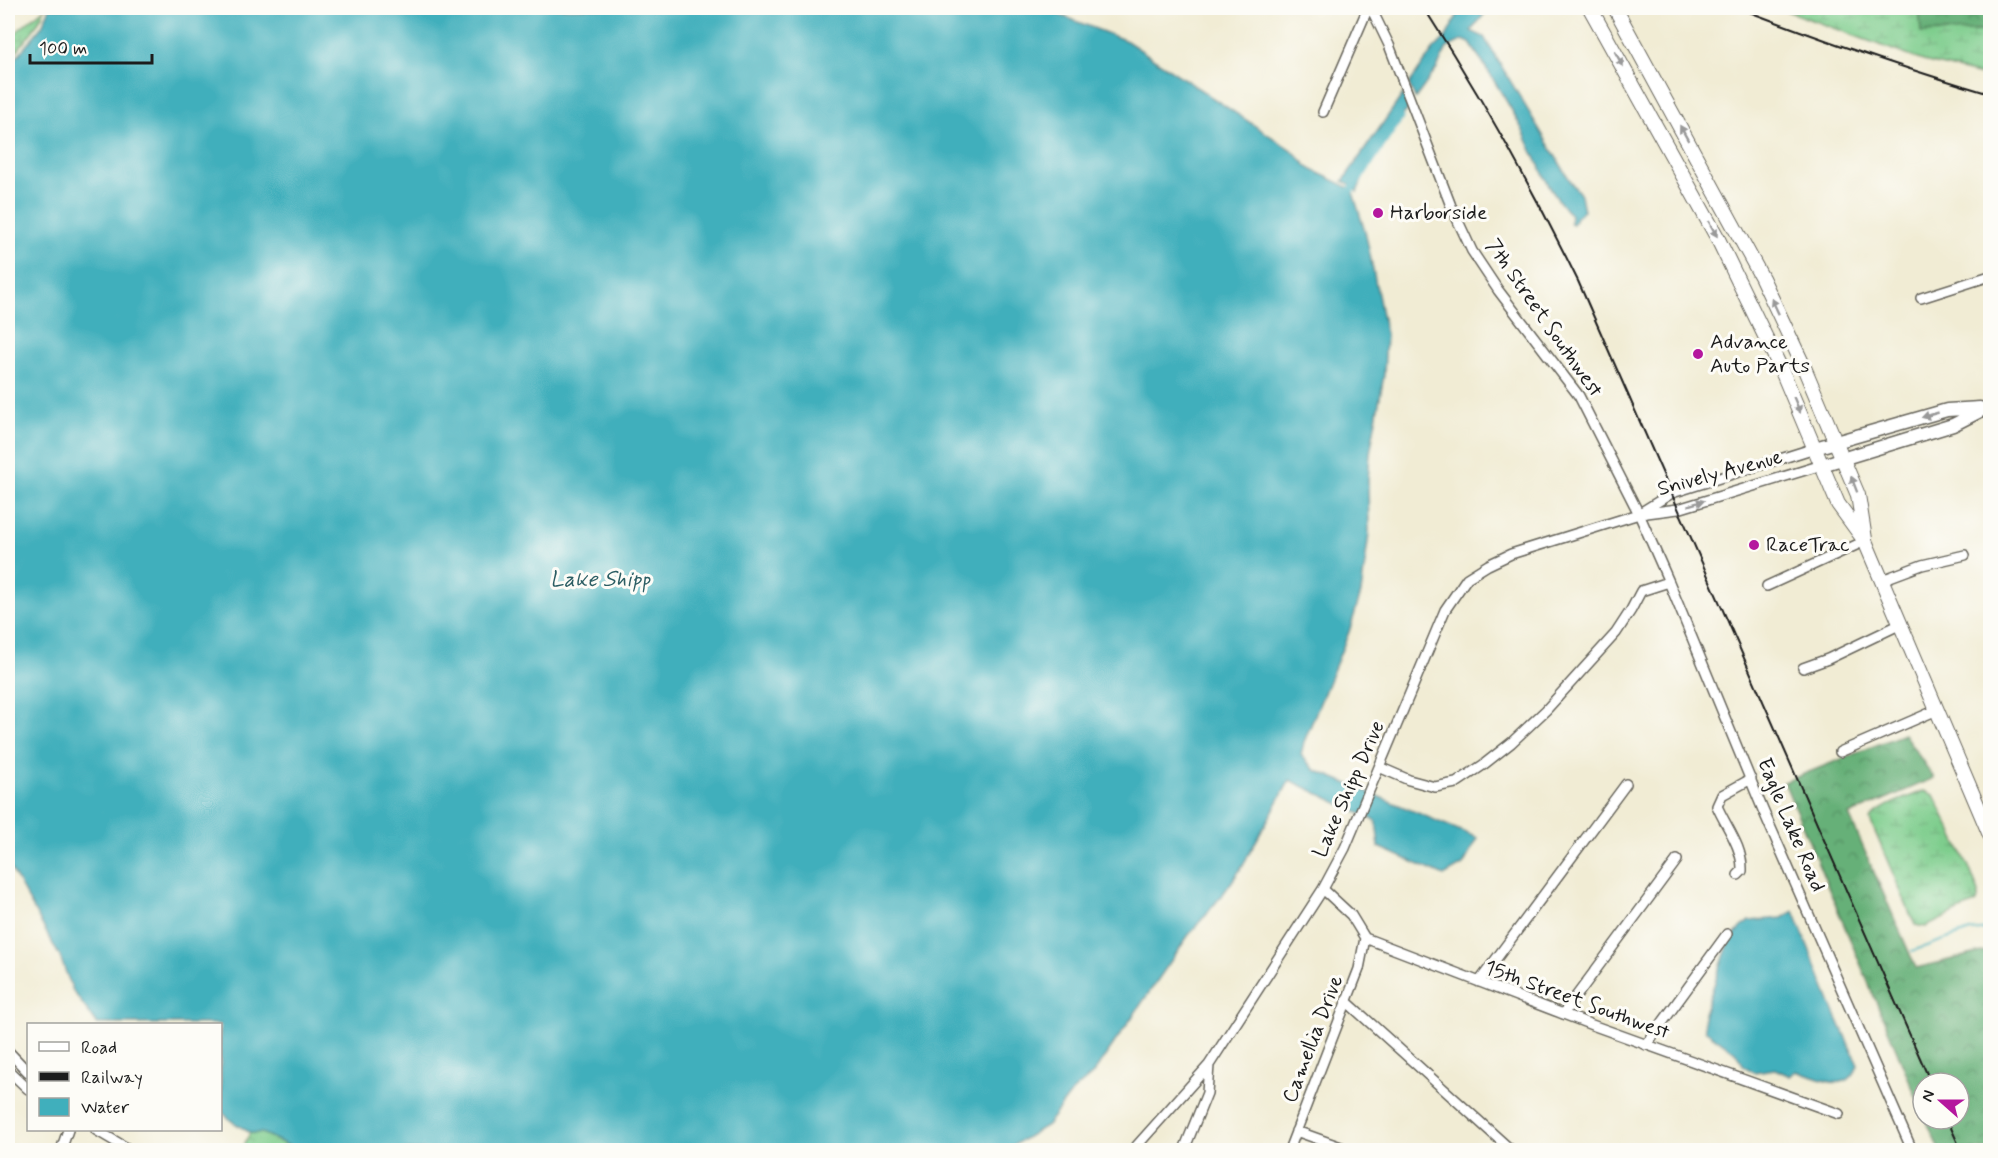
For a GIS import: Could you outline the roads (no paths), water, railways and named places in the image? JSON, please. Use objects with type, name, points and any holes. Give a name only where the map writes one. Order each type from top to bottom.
[{"type":"highway","points":[[1590,8],[1717,237],[1779,365],[1838,504],[1865,541],[1990,835]]},
{"type":"highway","points":[[1615,8],[1762,278],[1844,459],[1858,495],[1865,541]]},
{"type":"main road","name":"Snively Avenue","points":[[1815,447],[1947,410],[1990,410]]},
{"type":"main road","name":"Snively Avenue","points":[[1822,465],[1990,410]]},
{"type":"street","name":"7th Street Southwest","points":[[1369,8],[1400,71],[1452,206],[1472,251],[1498,290],[1579,396],[1639,513]]},
{"type":"street","points":[[1323,112],[1369,8]]},
{"type":"street","points":[[1921,298],[1990,276]]},
{"type":"street","name":"Snively Avenue","points":[[1639,513],[1672,493],[1815,447]]},
{"type":"street","name":"Snively Avenue","points":[[1639,513],[1678,508],[1822,465]]},
{"type":"street","name":"Eagle Lake Road","points":[[1639,513],[1751,779],[1912,1150]]},
{"type":"street","name":"Lake Shipp Drive","points":[[1133,1150],[1209,1065],[1323,889],[1355,825],[1445,610],[1467,578],[1511,554],[1639,513]]},
{"type":"street","points":[[1767,586],[1865,541]]},
{"type":"street","points":[[1882,580],[1922,565],[1965,555]]},
{"type":"street","points":[[1377,771],[1427,786],[1447,786],[1462,779],[1511,743],[1546,710],[1616,633],[1641,591],[1670,582]]},
{"type":"street","points":[[1803,668],[1828,659],[1900,624]]},
{"type":"street","points":[[1840,752],[1937,710]]},
{"type":"street","points":[[1738,875],[1742,872],[1743,867],[1736,841],[1717,806],[1722,795],[1751,779]]},
{"type":"street","points":[[1479,982],[1626,784]]},
{"type":"street","points":[[1563,1014],[1677,860]]},
{"type":"street","points":[[1323,889],[1346,910],[1365,938]]},
{"type":"street","points":[[1646,1045],[1727,934]]},
{"type":"street","name":"15th Street Southwest","points":[[1365,938],[1646,1045],[1839,1114]]},
{"type":"street","name":"Camellia Drive","points":[[1289,1150],[1359,969],[1365,938]]},
{"type":"street","points":[[1346,1001],[1511,1150]]},
{"type":"street","points":[[8,1050],[27,1071],[15,1077],[8,1085]]},
{"type":"street","points":[[1184,1150],[1207,1093],[1209,1065]]},
{"type":"street","points":[[8,1070],[27,1088]]},
{"type":"street","points":[[61,1150],[68,1131]]},
{"type":"street","points":[[98,1131],[130,1150]]},
{"type":"street","points":[[1296,1131],[1348,1150]]},
{"type":"water","name":"Lake Shipp","points":[[50,8],[1042,8],[1127,41],[1293,151],[1310,169],[1352,189],[1366,235],[1386,334],[1384,375],[1370,453],[1369,534],[1361,593],[1349,632],[1304,742],[1301,755],[1315,770],[1478,838],[1463,865],[1444,876],[1379,847],[1376,821],[1290,780],[1240,870],[1188,936],[1093,1074],[1072,1092],[1047,1125],[1006,1150],[298,1150],[262,1133],[250,1133],[222,1112],[222,1023],[96,1023],[73,991],[60,957],[8,863],[8,73],[16,58],[42,26]]},
{"type":"water","points":[[1461,8],[1489,8],[1471,31],[1484,37],[1581,195],[1584,211],[1576,217],[1573,224],[1570,223],[1571,215],[1549,185],[1509,105],[1470,43],[1463,40],[1447,48],[1437,68],[1415,99],[1409,84],[1433,50],[1446,37]]},
{"type":"water","points":[[1403,94],[1409,108],[1380,143],[1357,192],[1354,186],[1343,181]]},
{"type":"water","points":[[1794,911],[1858,1065],[1847,1080],[1832,1082],[1796,1071],[1790,1076],[1775,1069],[1754,1072],[1744,1066],[1735,1052],[1705,1030],[1704,1013],[1730,940],[1741,927],[1750,921],[1782,918]]},
{"type":"waterway","points":[[1352,189],[1400,117]]},
{"type":"waterway","points":[[1912,951],[1970,931],[1990,929]]},
{"type":"railway","points":[[1424,8],[1505,142],[1578,281],[1926,1071]]},
{"type":"railway","points":[[1739,8],[1864,54],[1990,94]]},
{"type":"railway","points":[[1952,1131],[1961,1150]]},
{"type":"place","name":"Harborside","points":[[1378,213]]},
{"type":"place","name":"Advance Auto Parts","points":[[1698,354]]},
{"type":"place","name":"RaceTrac","points":[[1754,545]]}]
